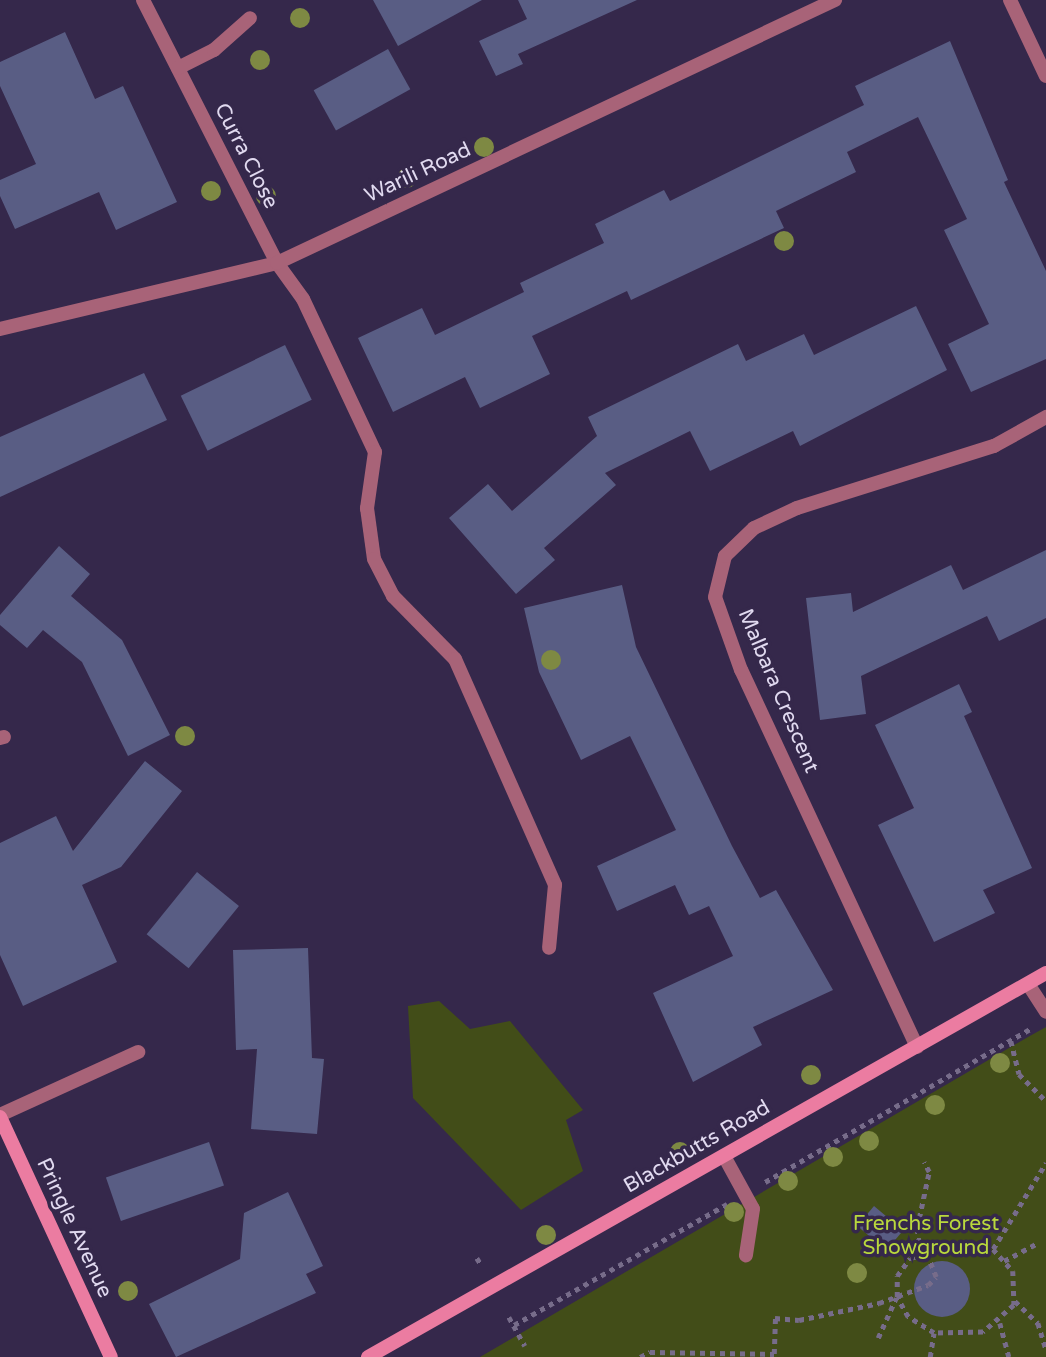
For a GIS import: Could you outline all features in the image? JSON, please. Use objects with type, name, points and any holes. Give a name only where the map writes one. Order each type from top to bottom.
[{"type":"street","name":"Curra Close","points":[[144,0],[277,263],[303,299],[374,452],[367,508],[374,559],[393,596],[455,659],[555,885],[549,948]]},
{"type":"street","name":"Warili Road","points":[[0,329],[277,263],[835,0]]},
{"type":"street","points":[[1010,0],[1046,76]]},
{"type":"street","points":[[178,68],[214,50],[250,18]]},
{"type":"street","name":"Malbara Crescent","points":[[917,1046],[741,670],[715,597],[725,556],[754,528],[797,508],[994,446],[1046,417]]},
{"type":"street","name":"Blackbutts Road","points":[[368,1357],[1046,973]]},
{"type":"street","points":[[1028,984],[1046,1012]]},
{"type":"street","points":[[0,1116],[138,1052]]},
{"type":"street","name":"Pringle Avenue","points":[[0,1116],[111,1357]]},
{"type":"street","points":[[723,1156],[752,1209],[746,1255]]},
{"type":"path","points":[[514,1325],[1034,1027]]},
{"type":"path","points":[[1011,1040],[1019,1074],[1046,1101]]},
{"type":"path","points":[[640,1357],[650,1352],[773,1355],[775,1318],[799,1320],[897,1297],[936,1276],[923,1252],[917,1228],[929,1172],[924,1162]]},
{"type":"path","points":[[993,1249],[1046,1163]]},
{"type":"path","points":[[878,1339],[897,1297],[898,1276],[923,1252],[964,1242],[993,1249],[1015,1280],[1015,1301],[1000,1323],[983,1332],[934,1333],[908,1317],[897,1297]]},
{"type":"path","points":[[1004,1261],[1036,1244]]},
{"type":"path","points":[[1015,1301],[1038,1323],[1046,1350]]},
{"type":"path","points":[[509,1317],[525,1346]]},
{"type":"path","points":[[1000,1323],[1009,1357]]},
{"type":"path","points":[[930,1357],[934,1333]]},
{"type":"green space","points":[[439,1001],[470,1029],[510,1021],[583,1110],[566,1120],[583,1171],[521,1210],[413,1098],[408,1006]]},
{"type":"green space","name":"Frenchs Forest Showground","points":[[1046,1027],[1046,1357],[480,1357],[1028,1037]]},
{"type":"building","points":[[373,0],[482,0],[398,46]]},
{"type":"building","points":[[518,0],[637,0],[518,54],[523,64],[496,76],[479,41],[527,19]]},
{"type":"building","points":[[65,32],[95,99],[123,86],[177,202],[116,230],[99,192],[15,229],[0,196],[0,180],[36,164],[0,86],[0,62]]},
{"type":"building","points":[[950,41],[1008,180],[1004,182],[1046,271],[1046,359],[971,392],[948,344],[989,324],[944,230],[967,219],[918,117],[847,152],[856,172],[776,211],[784,228],[631,300],[627,291],[532,336],[550,374],[480,408],[465,377],[393,412],[358,338],[422,308],[435,335],[524,292],[520,283],[604,243],[595,224],[664,190],[670,201],[864,105],[855,86]]},
{"type":"building","points":[[388,49],[410,89],[336,130],[314,90]]},
{"type":"building","points":[[916,306],[947,370],[800,446],[793,431],[710,471],[690,431],[605,473],[616,485],[544,548],[555,560],[516,594],[449,518],[488,484],[512,511],[597,436],[588,417],[738,344],[746,361],[804,334],[814,355]]},
{"type":"building","points":[[285,345],[312,400],[207,451],[181,396]]},
{"type":"building","points":[[144,373],[167,420],[0,497],[0,437]]},
{"type":"building","points":[[59,546],[90,574],[71,596],[122,640],[170,735],[128,756],[82,662],[43,630],[27,648],[0,625],[0,615]]},
{"type":"building","points":[[1046,550],[1046,618],[999,641],[987,616],[861,676],[866,714],[820,720],[806,598],[851,593],[853,612],[951,565],[963,590]]},
{"type":"building","points":[[622,585],[636,647],[732,846],[760,898],[776,890],[833,990],[753,1027],[762,1045],[693,1082],[653,993],[733,956],[709,906],[689,915],[675,885],[617,911],[597,866],[676,830],[630,736],[581,760],[539,672],[524,608]]},
{"type":"building","points":[[959,684],[972,712],[964,716],[1032,868],[983,890],[995,913],[934,942],[878,825],[914,808],[875,725]]},
{"type":"building","points":[[145,761],[182,791],[121,867],[82,885],[117,962],[23,1006],[0,955],[0,843],[56,816],[73,851]]},
{"type":"building","points":[[197,872],[239,906],[189,968],[147,934]]},
{"type":"building","points":[[308,948],[312,1058],[324,1059],[317,1134],[251,1129],[257,1049],[236,1050],[233,950]]},
{"type":"building","points":[[209,1142],[224,1185],[121,1221],[106,1177]]},
{"type":"building","points":[[288,1192],[323,1266],[306,1274],[316,1293],[176,1357],[149,1304],[240,1259],[244,1213]]},
{"type":"building","points":[[874,1206],[903,1230],[886,1250],[857,1226]]},
{"type":"building","points":[[937,1261],[947,1261],[962,1269],[968,1278],[968,1300],[962,1309],[947,1317],[937,1317],[919,1305],[914,1294],[914,1284],[926,1266]]}]
